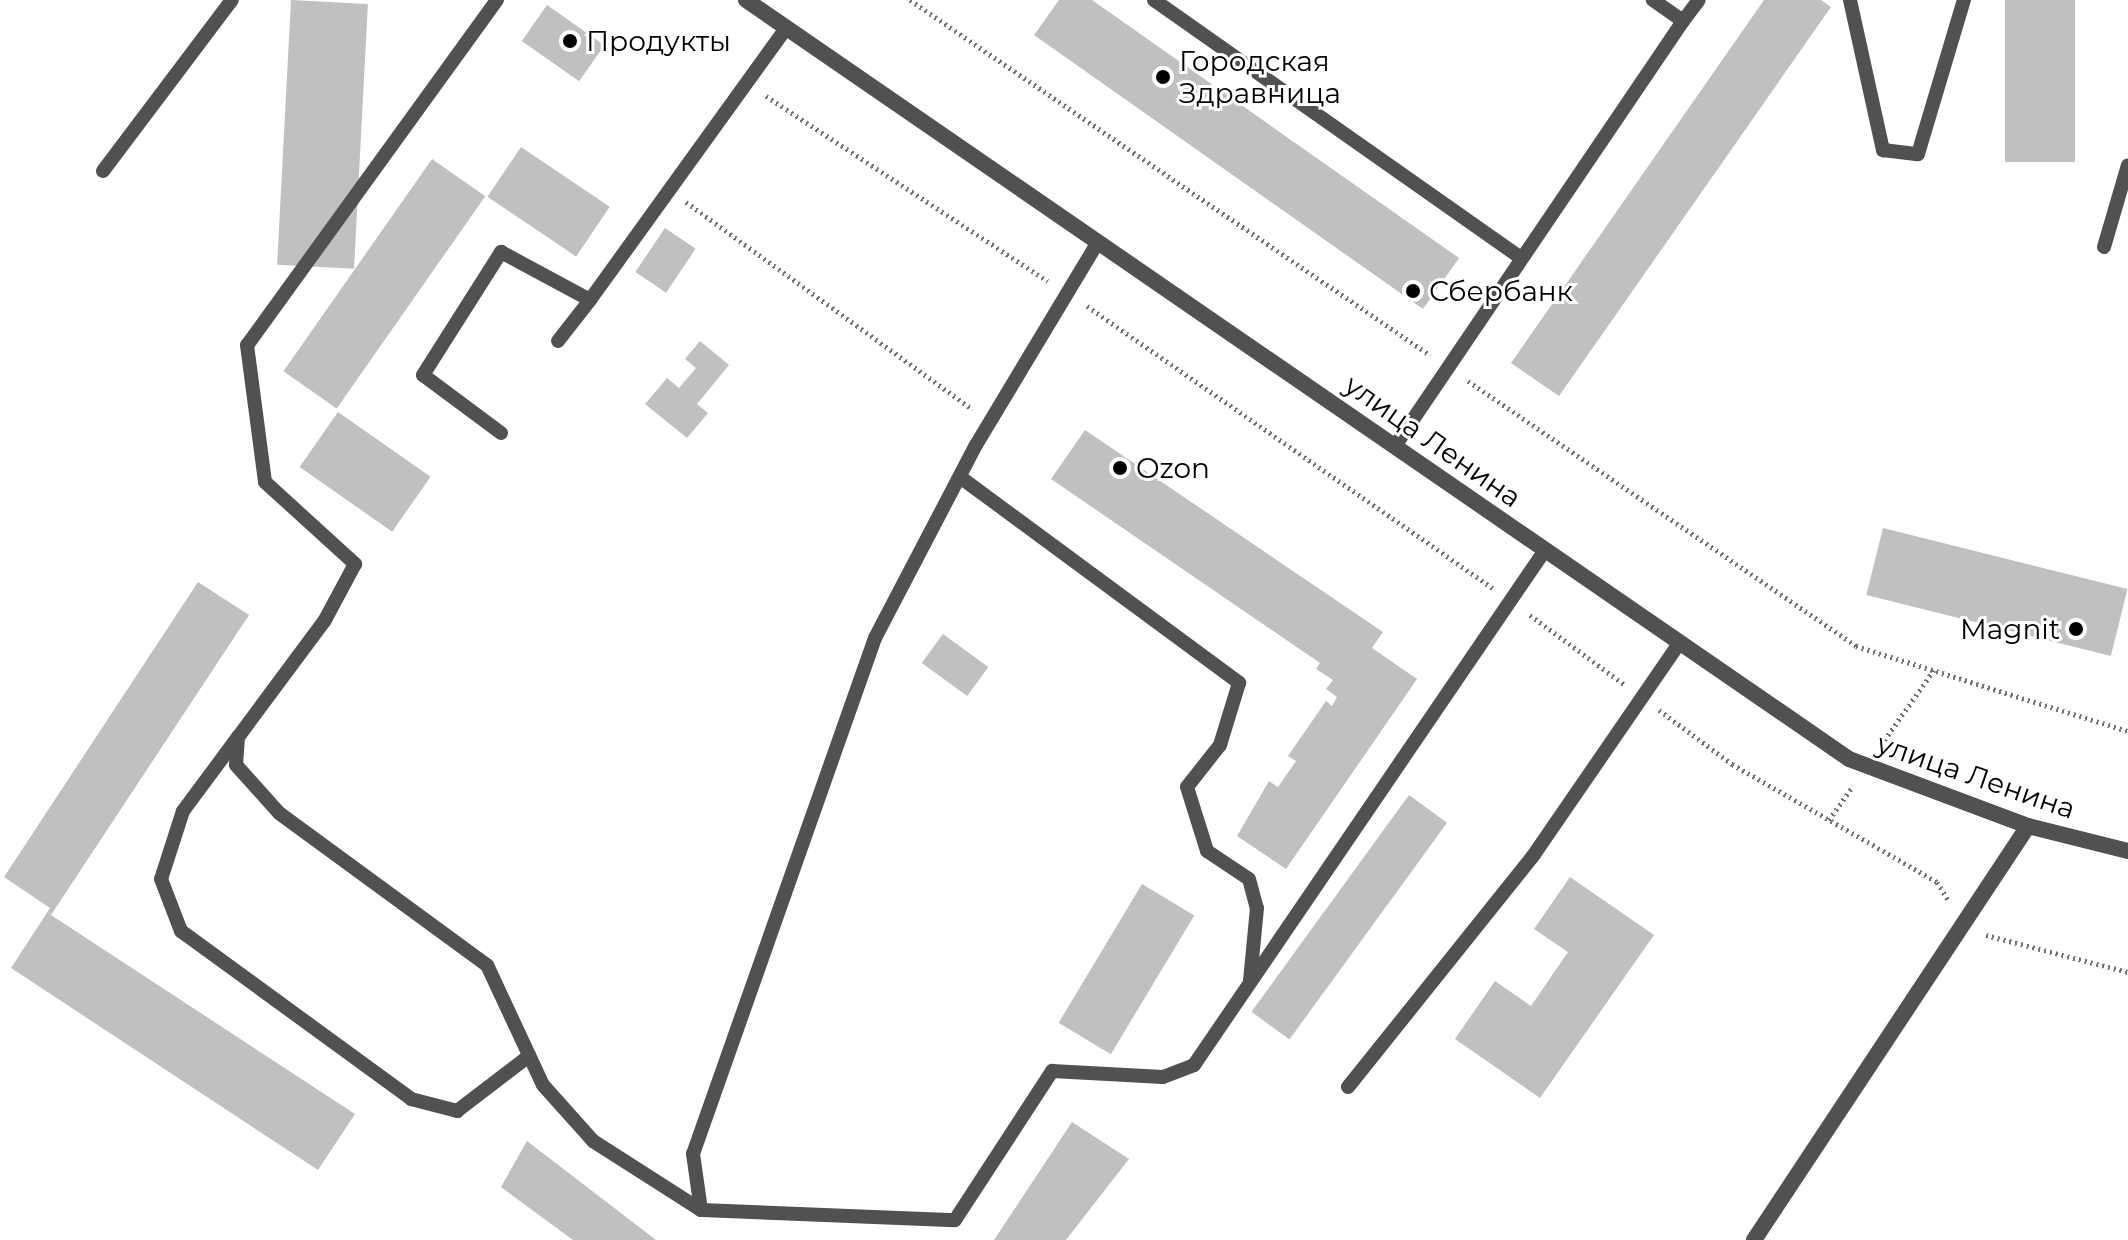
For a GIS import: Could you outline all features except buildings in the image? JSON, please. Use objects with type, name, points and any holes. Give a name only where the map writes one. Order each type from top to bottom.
[{"type":"street","name":"улица Ленина","points":[[746,0],[1849,759],[2028,826],[2128,851]]},
{"type":"street","points":[[1754,1240],[1966,930],[2028,826]]},
{"type":"lane","points":[[103,171],[232,0]]},
{"type":"lane","points":[[497,0],[247,345],[265,482],[355,564],[325,620],[183,811],[161,879],[181,931],[411,1099],[457,1111],[529,1056]]},
{"type":"lane","points":[[1154,0],[1521,258]]},
{"type":"lane","points":[[1653,0],[1683,21]]},
{"type":"lane","points":[[1395,446],[1699,0]]},
{"type":"lane","points":[[1850,0],[1883,150],[1918,154],[1964,0]]},
{"type":"lane","points":[[558,341],[786,28]]},
{"type":"lane","points":[[2104,247],[2128,165]]},
{"type":"lane","points":[[701,1210],[693,1154],[875,638],[990,422],[1098,242]]},
{"type":"lane","points":[[501,433],[423,375],[501,252],[590,300]]},
{"type":"lane","points":[[960,477],[1239,683],[1220,745],[1187,787],[1207,851],[1249,879],[1257,908],[1250,982]]},
{"type":"lane","points":[[238,737],[236,765],[279,813],[487,965],[543,1085],[593,1141],[701,1210],[955,1220],[1052,1071],[1163,1077],[1194,1065],[1545,550]]},
{"type":"lane","points":[[1348,1087],[1533,856],[1680,642]]},
{"type":"path","points":[[910,0],[1856,646],[2128,731]]},
{"type":"path","points":[[746,83],[1067,293],[1510,600],[1732,764],[1937,882],[1966,930],[2128,972]]},
{"type":"path","points":[[669,190],[990,422]]},
{"type":"place","name":"Продукты","points":[[570,41]]},
{"type":"place","name":"Городская Здравница","points":[[1163,77]]},
{"type":"place","name":"Сбербанк","points":[[1413,291]]},
{"type":"place","name":"Ozon","points":[[1120,468]]},
{"type":"place","name":"Magnit","points":[[2076,629]]}]
